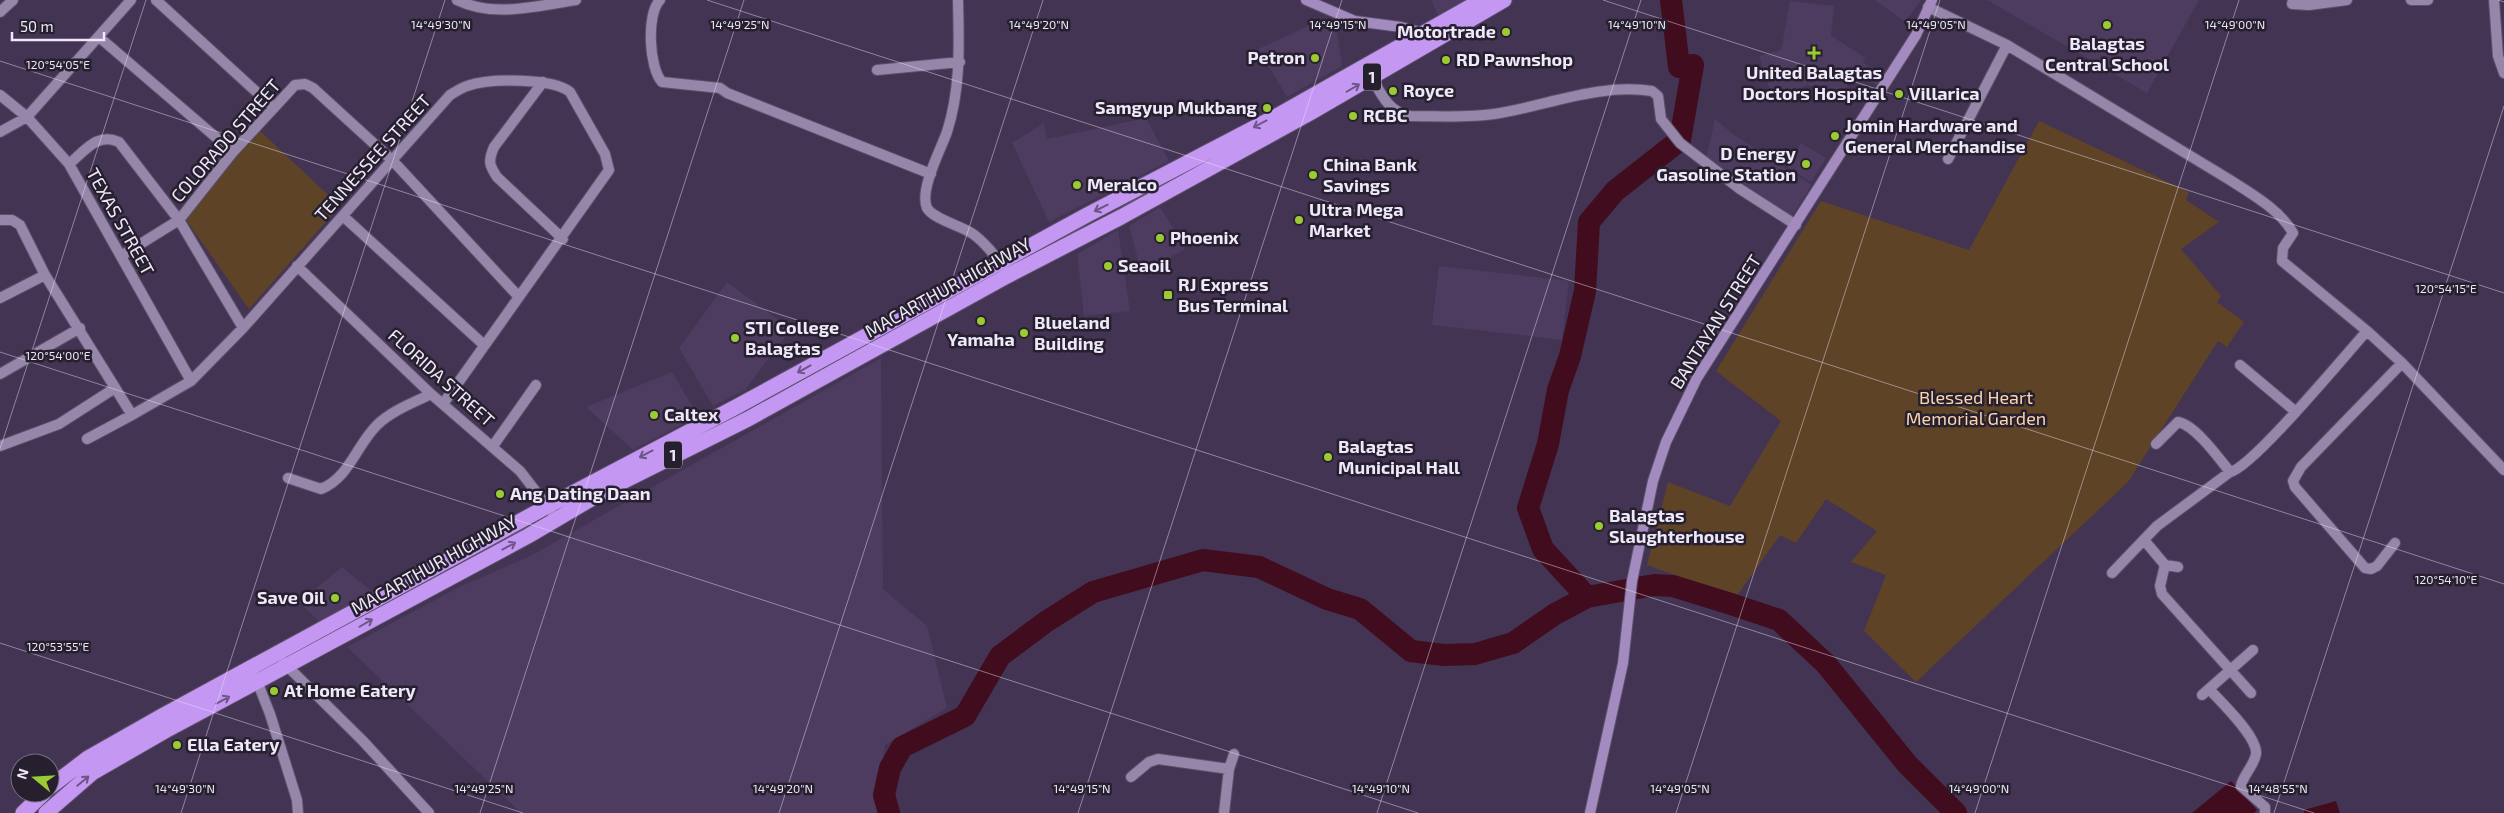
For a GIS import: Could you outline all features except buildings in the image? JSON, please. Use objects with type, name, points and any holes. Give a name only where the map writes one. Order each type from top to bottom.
[{"type":"highway","name":"MACARTHUR HIGHWAY","points":[[60,780],[96,754],[254,674],[286,666],[557,519],[608,489],[748,419],[919,327],[1087,214],[1275,116],[1369,72],[1429,36],[1482,0]]},
{"type":"highway","name":"MACARTHUR HIGHWAY","points":[[1429,36],[1504,0]]},
{"type":"highway","name":"MACARTHUR HIGHWAY","points":[[46,813],[92,773],[254,674],[276,654],[387,596],[548,506],[1004,269]]},
{"type":"highway","points":[[23,813],[34,803]]},
{"type":"main road","points":[[1306,0],[1355,21],[1429,36]]},
{"type":"main road","name":"BANTAYAN STREET","points":[[1590,813],[1623,663],[1632,581],[1653,481],[1666,442],[1697,378],[1796,226],[1916,35],[1930,3]]},
{"type":"street","points":[[0,12],[13,0]]},
{"type":"street","points":[[0,132],[27,117],[131,0]]},
{"type":"street","points":[[156,0],[274,108]]},
{"type":"street","points":[[456,0],[469,6],[489,10],[522,9],[576,0]]},
{"type":"street","points":[[660,0],[655,5],[650,41],[656,76],[662,82],[720,88],[727,93],[930,174]]},
{"type":"street","points":[[958,0],[960,62],[957,90],[947,131],[930,174],[926,195],[927,208],[935,215],[979,238],[1004,269]]},
{"type":"street","points":[[2293,0],[2292,4],[2309,5],[2347,0]]},
{"type":"street","points":[[2411,0],[2428,0]]},
{"type":"street","points":[[2494,0],[2498,56],[2504,73]]},
{"type":"street","points":[[1930,3],[2008,45],[2230,180],[2264,203],[2285,221],[2293,233],[2282,248],[2282,261],[2367,331],[2402,363],[2504,470]]},
{"type":"street","points":[[99,38],[233,152]]},
{"type":"street","points":[[1948,159],[2008,45]]},
{"type":"street","points":[[877,70],[960,62]]},
{"type":"street","points":[[1369,72],[1391,108],[1399,114],[1410,116],[1492,115],[1574,96],[1620,90],[1652,91],[1658,96],[1661,119],[1680,143],[1740,189],[1796,226]]},
{"type":"street","name":"TENNESSEE STREET","points":[[87,439],[191,381],[244,328],[450,95],[467,86],[487,82],[542,82],[556,84],[570,92],[609,165],[606,177],[563,239],[518,296],[444,404]]},
{"type":"street","points":[[542,82],[494,147],[489,159],[490,166],[497,177],[563,239]]},
{"type":"street","name":"COLORADO STREET","points":[[121,256],[179,220],[233,152],[295,85],[305,84],[313,88],[393,161],[518,296]]},
{"type":"street","name":"TEXAS STREET","points":[[0,95],[27,117],[70,164],[191,381]]},
{"type":"street","points":[[70,164],[98,140],[105,138],[119,142],[179,220],[244,328]]},
{"type":"street","points":[[344,216],[484,345]]},
{"type":"street","points":[[0,220],[12,220],[20,225],[45,275],[80,328],[132,415]]},
{"type":"street","name":"FLORIDA STREET","points":[[297,266],[431,394],[520,471],[557,519]]},
{"type":"street","points":[[0,298],[45,275]]},
{"type":"street","points":[[0,374],[80,328]]},
{"type":"street","points":[[2112,573],[2157,526],[2230,472],[2242,466],[2296,412],[2367,331]]},
{"type":"street","points":[[2395,543],[2377,566],[2371,569],[2365,568],[2295,487],[2293,481],[2301,466],[2402,363]]},
{"type":"street","points":[[2240,364],[2296,412]]},
{"type":"street","points":[[493,446],[536,385]]},
{"type":"street","points":[[0,446],[58,424],[115,388]]},
{"type":"street","points":[[288,478],[321,489],[338,481],[378,424],[388,416],[431,394]]},
{"type":"street","points":[[2156,444],[2178,422],[2186,424],[2212,450],[2230,472]]},
{"type":"street","points":[[2144,540],[2165,565],[2178,568]]},
{"type":"street","points":[[2165,565],[2160,586],[2162,594],[2251,693]]},
{"type":"street","points":[[2253,650],[2206,692],[2251,737],[2256,749],[2256,755],[2242,786],[2265,807],[2265,813]]},
{"type":"street","points":[[276,654],[362,741],[423,811]]},
{"type":"street","points":[[254,674],[297,800],[298,813]]},
{"type":"street","points":[[1224,813],[1229,769],[1234,754]]},
{"type":"street","points":[[1131,776],[1149,762],[1158,759],[1229,769]]},
{"type":"shaded area","points":[[1431,0],[1472,0],[1439,17]]},
{"type":"shaded area","points":[[1875,0],[1921,0],[1905,22]]},
{"type":"shaded area","name":"Balagtas Central School","points":[[1987,0],[2199,0],[2147,93]]},
{"type":"shaded area","name":"United Balagtas Doctors Hospital","points":[[1790,1],[1834,6],[1831,36],[1866,58],[1863,63],[1885,76],[1879,87],[1856,73],[1838,101],[1808,85],[1773,99],[1759,56],[1781,50]]},
{"type":"shaded area","points":[[1311,25],[1337,32],[1342,66],[1287,97],[1258,49]]},
{"type":"shaded area","name":"Meralco","points":[[1146,118],[1169,161],[1049,222],[1012,143],[1044,123],[1047,139]]},
{"type":"shaded area","points":[[1715,119],[1733,134],[1812,185],[1792,216],[1706,159]]},
{"type":"shaded area","points":[[1801,143],[1826,158],[1811,182],[1787,167]]},
{"type":"shaded area","points":[[1160,207],[1186,248],[1142,275],[1129,226]]},
{"type":"shaded area","points":[[1118,230],[1130,311],[1084,316],[1077,254]]},
{"type":"shaded area","points":[[1439,266],[1569,281],[1562,340],[1432,325]]},
{"type":"shaded area","name":"STI College Balagtas","points":[[727,282],[791,329],[745,390],[713,406],[679,348]]},
{"type":"shaded area","points":[[881,358],[883,589],[927,626],[947,708],[885,745],[880,776],[885,813],[521,813],[347,647],[459,587],[532,555]]},
{"type":"shaded area","points":[[672,372],[698,416],[633,450],[586,407]]},
{"type":"shaded area","points":[[342,567],[374,593],[320,622],[299,602]]},
{"type":"shaded area","points":[[2231,781],[2257,810],[2254,813],[2192,813]]},
{"type":"shaded area","points":[[2336,801],[2340,813],[2304,813],[2304,810]]},
{"type":"green space","name":"Blessed Heart Memorial Garden","points":[[2039,121],[2189,192],[2186,200],[2219,222],[2181,249],[2221,296],[2217,302],[2244,322],[2227,347],[2218,341],[2128,482],[1916,682],[1864,631],[1886,575],[1851,562],[1877,531],[1826,499],[1796,543],[1780,535],[1736,597],[1647,565],[1668,482],[1730,506],[1781,421],[1716,371],[1821,201],[1969,250]]},
{"type":"green space","points":[[259,130],[340,206],[249,309],[184,217]]},
{"type":"waterway","points":[[1587,597],[1543,549],[1528,508],[1548,444],[1558,390],[1570,356],[1585,291],[1589,222],[1615,191],[1680,140],[1693,65],[1679,67],[1671,0]]},
{"type":"waterway","points":[[889,813],[884,795],[890,768],[902,747],[965,716],[1000,656],[1047,621],[1093,592],[1203,560],[1259,567],[1327,599],[1360,609],[1411,651],[1444,655],[1475,654],[1513,643],[1555,614],[1587,597],[1654,585],[1673,586],[1779,620],[1826,664],[1907,764],[1956,813]]},
{"type":"place","name":"Balagtas Central School","points":[[2107,25]]},
{"type":"place","name":"Motortrade","points":[[1506,32]]},
{"type":"place","name":"United Balagtas Doctors Hospital","points":[[1814,53]]},
{"type":"place","name":"Petron","points":[[1315,58]]},
{"type":"place","name":"RD Pawnshop","points":[[1446,60]]},
{"type":"place","name":"Royce","points":[[1393,91]]},
{"type":"place","name":"Villarica","points":[[1899,94]]},
{"type":"place","name":"Samgyup Mukbang","points":[[1267,108]]},
{"type":"place","name":"RCBC","points":[[1353,116]]},
{"type":"place","name":"Jomin Hardware and General Merchandise","points":[[1835,136]]},
{"type":"place","name":"D Energy Gasoline Station","points":[[1806,164]]},
{"type":"place","name":"China Bank Savings","points":[[1313,175]]},
{"type":"place","name":"Meralco","points":[[1077,185]]},
{"type":"place","name":"Ultra Mega Market","points":[[1299,220]]},
{"type":"place","name":"Phoenix","points":[[1160,238]]},
{"type":"place","name":"Seaoil","points":[[1108,266]]},
{"type":"place","name":"RJ Express Bus Terminal","points":[[1168,295]]},
{"type":"place","name":"Yamaha","points":[[981,321]]},
{"type":"place","name":"Blueland Building","points":[[1024,333]]},
{"type":"place","name":"STI College Balagtas","points":[[735,338]]},
{"type":"place","name":"Caltex","points":[[654,415]]},
{"type":"place","name":"Balagtas Municipal Hall","points":[[1328,457]]},
{"type":"place","name":"Ang Dating Daan","points":[[500,494]]},
{"type":"place","name":"Balagtas Slaughterhouse","points":[[1599,526]]},
{"type":"place","name":"Save Oil","points":[[335,598]]},
{"type":"place","name":"At Home Eatery","points":[[274,691]]},
{"type":"place","name":"Ella Eatery","points":[[177,745]]}]
